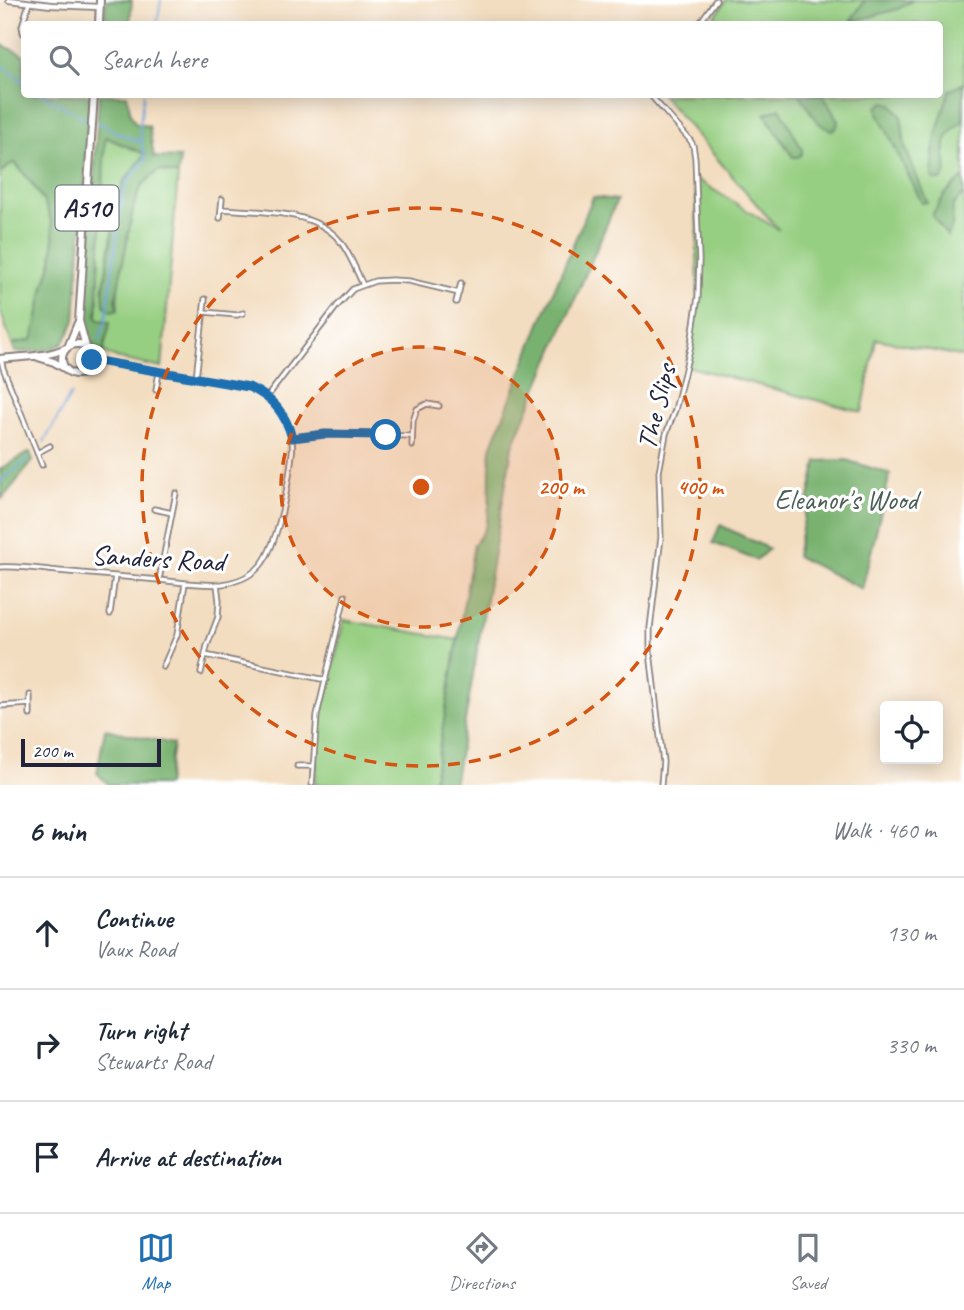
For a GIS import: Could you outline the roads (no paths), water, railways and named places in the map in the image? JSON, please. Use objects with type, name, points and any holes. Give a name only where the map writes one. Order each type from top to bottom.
[{"type":"main road","name":"A510","points":[[86,347],[79,321],[94,98]]},
{"type":"main road","name":"A510","points":[[68,347],[79,321]]},
{"type":"main road","points":[[0,359],[36,357],[78,344],[86,347],[92,360],[87,370],[76,374],[54,362],[36,357]]},
{"type":"main road","points":[[66,369],[62,358],[68,347]]},
{"type":"street","points":[[9,0],[29,3],[100,4]]},
{"type":"street","points":[[701,21],[716,0]]},
{"type":"street","points":[[24,21],[29,3]]},
{"type":"street","name":"The Slips","points":[[653,98],[693,145],[699,260],[698,297],[691,345],[675,410],[666,434],[659,472],[661,537],[650,628],[650,652],[663,762],[661,785]]},
{"type":"street","points":[[219,218],[222,199]]},
{"type":"street","points":[[221,209],[297,216],[324,226],[341,242],[363,285]]},
{"type":"street","points":[[267,397],[353,289],[375,281],[399,280],[458,293]]},
{"type":"street","points":[[456,302],[461,283]]},
{"type":"street","points":[[197,378],[205,299]]},
{"type":"street","points":[[204,312],[237,315],[243,313]]},
{"type":"street","points":[[0,359],[42,465]]},
{"type":"street","points":[[92,360],[249,387],[275,403],[283,414],[292,438],[325,434],[412,436]]},
{"type":"street","points":[[156,390],[159,372]]},
{"type":"street","points":[[412,446],[413,421],[417,409],[427,404],[439,406]]},
{"type":"street","name":"Sanders Road","points":[[0,567],[185,583],[217,584],[235,581],[260,565],[270,551],[290,466],[292,438]]},
{"type":"street","points":[[37,453],[50,446]]},
{"type":"street","points":[[159,580],[176,493]]},
{"type":"street","points":[[154,509],[172,513]]},
{"type":"street","points":[[110,614],[115,576]]},
{"type":"street","points":[[163,667],[177,635],[185,583]]},
{"type":"street","points":[[201,673],[206,646],[218,618],[217,584]]},
{"type":"street","points":[[312,785],[316,727],[345,596]]},
{"type":"street","points":[[205,655],[326,680]]},
{"type":"street","points":[[30,695],[30,715]]},
{"type":"street","points":[[0,706],[30,705]]},
{"type":"street","points":[[297,766],[313,766]]},
{"type":"waterway","points":[[158,21],[161,0]]},
{"type":"waterway","points":[[0,64],[21,80]]},
{"type":"waterway","points":[[48,98],[73,112]]},
{"type":"waterway","points":[[99,340],[106,320],[126,183],[146,159],[140,135],[144,98]]},
{"type":"waterway","points":[[77,113],[88,122]]},
{"type":"waterway","points":[[96,123],[140,142]]},
{"type":"waterway","points":[[44,442],[71,394]]},
{"type":"waterway","points":[[0,482],[28,459]]},
{"type":"park label","name":"Eleanor's Wood","points":[[846,499]]}]
